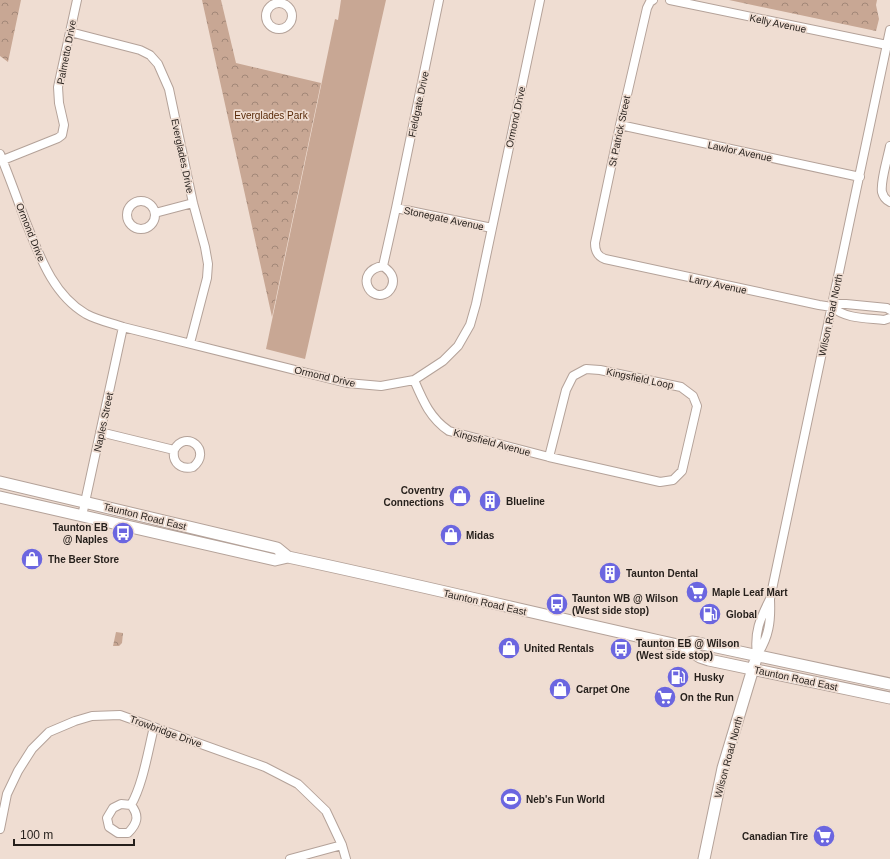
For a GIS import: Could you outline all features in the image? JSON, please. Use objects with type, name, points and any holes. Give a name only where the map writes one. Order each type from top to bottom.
[{"type":"main road","name":"Taunton Road East","points":[[0,482],[277,548],[288,557]]},
{"type":"main road","name":"Taunton Road East","points":[[0,497],[275,560],[288,557],[682,646],[700,657],[890,698]]},
{"type":"main road","name":"Taunton Road East","points":[[682,646],[692,642],[698,643],[890,684]]},
{"type":"main road","name":"Wilson Road North","points":[[704,859],[723,768],[757,655]]},
{"type":"street","name":"Palmetto Drive","points":[[1,157],[58,138],[62,135],[64,125],[59,103],[58,87],[77,0]]},
{"type":"street","name":"Fieldgate Drive","points":[[383,266],[439,0]]},
{"type":"street","name":"Ormond Drive","points":[[1,157],[39,256],[49,276],[63,294],[86,314],[124,327],[347,383],[381,386],[414,380],[443,361],[458,346],[470,325],[476,304],[540,0]]},
{"type":"street","name":"St Patrick Street","points":[[605,260],[597,254],[595,243],[647,8],[653,0]]},
{"type":"street","name":"Kelly Avenue","points":[[670,0],[887,45]]},
{"type":"street","name":"Wilson Road North","points":[[757,655],[755,641],[761,618],[770,599],[890,30]]},
{"type":"street","name":"Everglades Drive","points":[[70,32],[140,50],[150,55],[158,64],[169,89],[193,203],[208,264],[207,278],[190,343]]},
{"type":"street","name":"Lawlor Avenue","points":[[620,125],[860,177]]},
{"type":"street","points":[[890,146],[882,185],[882,193],[886,200],[890,202]]},
{"type":"street","points":[[154,213],[193,203]]},
{"type":"street","name":"Stonegate Avenue","points":[[396,208],[492,228]]},
{"type":"street","name":"Larry Avenue","points":[[605,260],[832,307]]},
{"type":"street","points":[[890,310],[887,308],[846,304],[839,304],[832,307],[845,315],[884,320],[890,318]]},
{"type":"street","name":"Naples Street","points":[[82,516],[124,327]]},
{"type":"street","name":"Kingsfield Loop","points":[[586,369],[600,370],[681,387],[693,396],[697,406],[682,471],[674,480],[660,482],[549,457],[566,390],[573,376],[586,369]]},
{"type":"street","name":"Kingsfield Avenue","points":[[414,380],[429,412],[439,424],[449,431],[549,457]]},
{"type":"street","points":[[100,432],[174,450]]},
{"type":"street","name":"Trowbridge Drive","points":[[0,829],[7,794],[18,770],[32,749],[49,732],[75,721],[92,716],[120,715],[265,767],[298,784],[326,811],[342,845],[346,859]]},
{"type":"street","points":[[131,805],[136,797],[154,727]]},
{"type":"street","points":[[290,859],[342,845]]},
{"type":"green space","points":[[0,0],[21,0],[8,62],[0,56]]},
{"type":"green space","name":"Everglades Park","points":[[202,0],[221,0],[236,63],[321,83],[272,317]]},
{"type":"green space","points":[[341,0],[386,0],[305,359],[266,349],[335,19],[338,20]]},
{"type":"green space","points":[[729,0],[877,0],[876,5],[879,19],[876,31]]},
{"type":"green space","points":[[116,632],[123,633],[122,643],[119,646],[113,646]]},
{"type":"place","name":"Coventry Connections","points":[[460,496]]},
{"type":"place","name":"Blueline","points":[[490,501]]},
{"type":"place","name":"Taunton EB @ Naples","points":[[123,533]]},
{"type":"place","name":"Midas","points":[[451,535]]},
{"type":"place","name":"The Beer Store","points":[[32,559]]},
{"type":"place","name":"Taunton Dental","points":[[610,573]]},
{"type":"place","name":"Maple Leaf Mart","points":[[697,592]]},
{"type":"place","name":"Taunton WB @ Wilson (West side stop)","points":[[557,604]]},
{"type":"place","name":"Global","points":[[710,614]]},
{"type":"place","name":"United Rentals","points":[[509,648]]},
{"type":"place","name":"Taunton EB @ Wilson (West side stop)","points":[[621,649]]},
{"type":"place","name":"Husky","points":[[678,677]]},
{"type":"place","name":"Carpet One","points":[[560,689]]},
{"type":"place","name":"On the Run","points":[[665,697]]},
{"type":"place","name":"Neb's Fun World","points":[[511,799]]},
{"type":"place","name":"Canadian Tire","points":[[824,836]]}]
